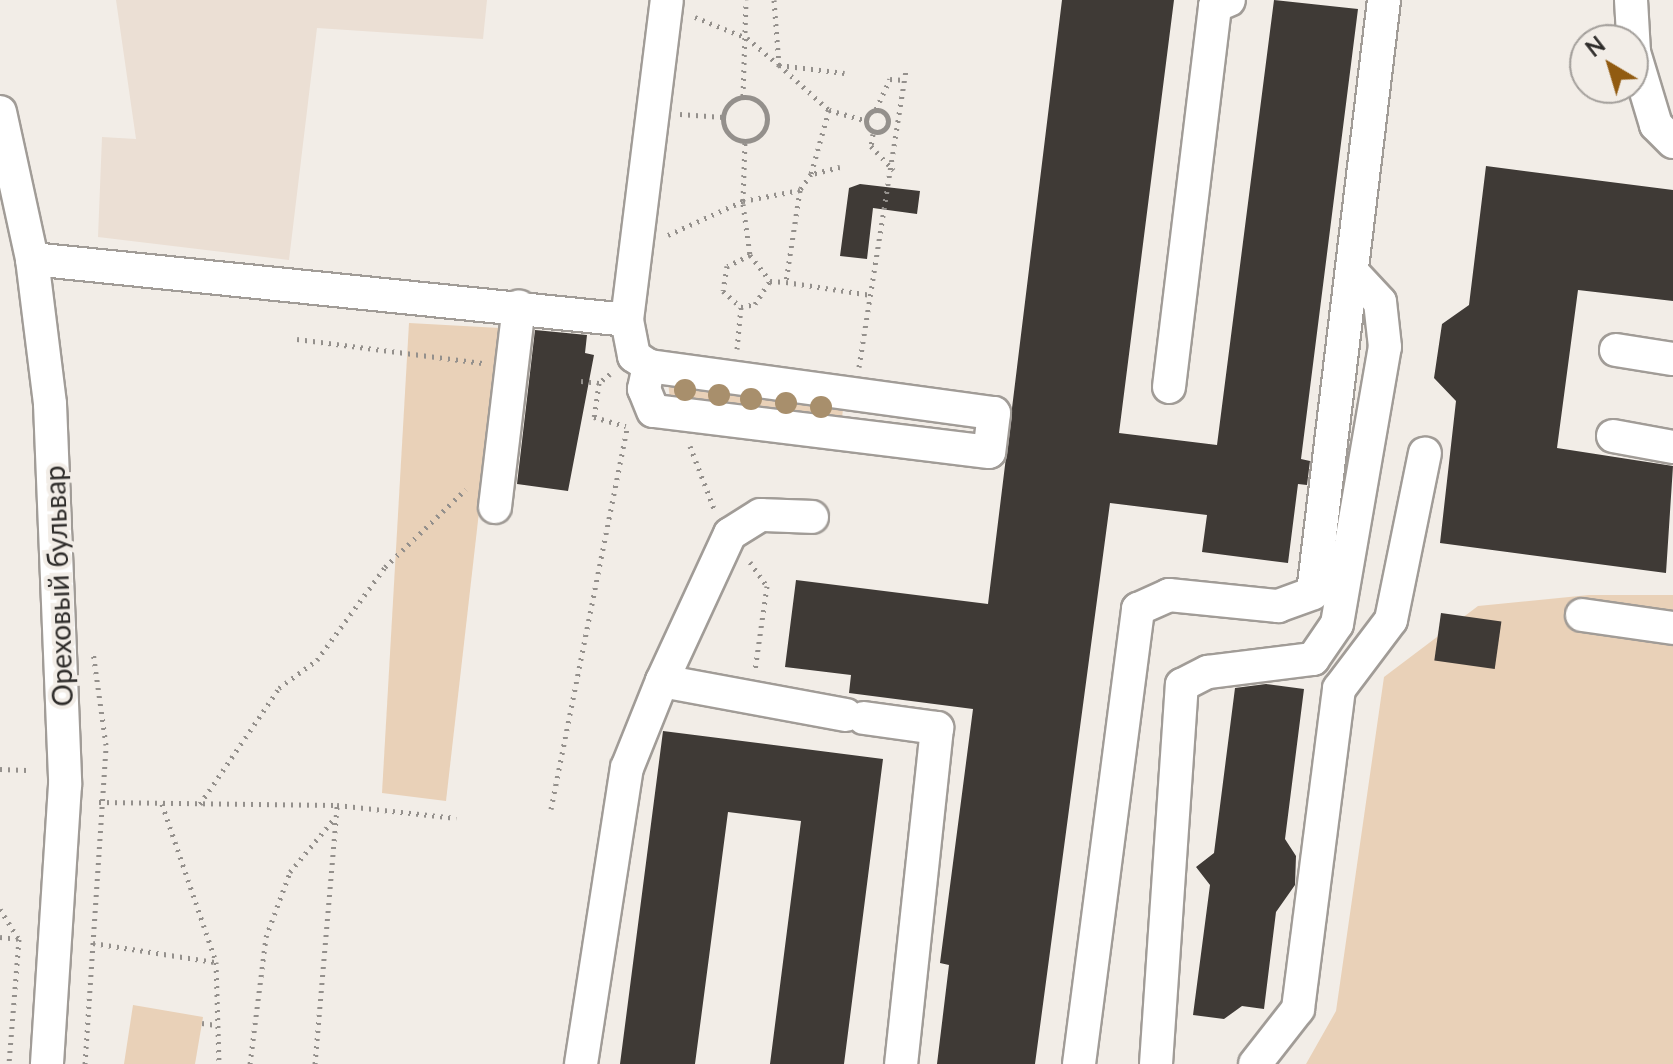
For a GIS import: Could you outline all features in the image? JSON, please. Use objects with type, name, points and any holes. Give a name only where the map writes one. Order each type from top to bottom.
[{"type":"street","points":[[1169,387],[1215,6],[1229,0]]},
{"type":"street","points":[[1079,1064],[1138,609],[1169,595],[1278,606],[1313,593],[1352,272],[1380,0]]},
{"type":"street","points":[[1631,0],[1634,52],[1656,125],[1673,142]]},
{"type":"street","points":[[649,366],[644,389],[653,411],[989,452],[994,413],[649,366],[634,356],[627,320],[675,6]]},
{"type":"street","name":"Ореховый бульвар","points":[[0,112],[32,259],[50,404],[65,785],[47,1064]]},
{"type":"street","points":[[32,259],[519,306],[627,320]]},
{"type":"street","points":[[1156,1064],[1182,685],[1208,672],[1313,659],[1337,624],[1385,347],[1380,302],[1352,272]]},
{"type":"street","points":[[495,507],[501,456],[494,362],[519,306]]},
{"type":"street","points":[[1616,350],[1673,359]]},
{"type":"street","points":[[1613,436],[1673,447]]},
{"type":"street","points":[[1255,1064],[1298,1009],[1339,689],[1391,620],[1425,453]]},
{"type":"street","points":[[581,1064],[627,768],[662,681],[730,534],[761,515],[812,517]]},
{"type":"street","points":[[1582,615],[1673,628]]},
{"type":"street","points":[[662,681],[937,728],[901,1064]]},
{"type":"path","points":[[673,99],[672,114],[723,117],[743,96],[746,0]]},
{"type":"path","points":[[774,0],[779,65]]},
{"type":"path","points":[[675,6],[747,38],[829,110],[867,121],[873,134],[871,146],[894,170]]},
{"type":"path","points":[[779,65],[845,73]]},
{"type":"path","points":[[857,377],[894,170],[906,71]]},
{"type":"path","points":[[867,121],[890,79],[905,80]]},
{"type":"path","points":[[723,117],[728,135],[745,142],[756,138],[767,119],[764,107],[743,96]]},
{"type":"path","points":[[873,134],[887,120],[876,109]]},
{"type":"path","points":[[786,282],[800,190],[811,174],[829,110]]},
{"type":"path","points":[[745,142],[743,202],[750,255],[770,281],[871,295]]},
{"type":"path","points":[[811,174],[840,167]]},
{"type":"path","points":[[659,224],[657,240],[743,202],[800,190]]},
{"type":"path","points":[[739,333],[741,307],[721,281],[727,266],[750,255]]},
{"type":"path","points":[[741,307],[755,304],[770,281]]},
{"type":"path","points":[[297,339],[494,362]]},
{"type":"path","points":[[581,381],[599,383]]},
{"type":"path","points":[[551,809],[627,426]]},
{"type":"path","points":[[200,804],[279,688],[317,660],[385,567],[501,456]]},
{"type":"path","points":[[85,1064],[104,707],[90,635]]},
{"type":"path","points":[[0,769],[27,770]]},
{"type":"path","points":[[99,802],[337,805],[456,818]]},
{"type":"path","points":[[162,804],[216,962],[219,1064]]},
{"type":"path","points":[[315,1064],[333,820],[337,805]]},
{"type":"path","points":[[250,1064],[266,937],[290,872],[333,820]]},
{"type":"path","points":[[0,909],[19,939],[9,1064]]},
{"type":"path","points":[[0,937],[19,939]]},
{"type":"path","points":[[93,943],[216,962]]},
{"type":"path","points":[[202,1023],[216,1025]]},
{"type":"shaded area","points":[[116,0],[487,0],[483,39],[317,28],[289,260],[98,237],[102,137],[136,139]]},
{"type":"shaded area","points":[[409,323],[500,328],[446,801],[382,793]]},
{"type":"shaded area","points":[[668,381],[844,403],[841,424],[670,400]]},
{"type":"shaded area","points":[[1589,595],[1673,595],[1673,1064],[1306,1064],[1336,1011],[1384,677],[1478,606]]},
{"type":"shaded area","points":[[133,1005],[203,1017],[195,1064],[124,1064]]},
{"type":"building","points":[[1062,0],[1174,0],[1119,433],[1217,445],[1274,0],[1358,9],[1301,459],[1310,461],[1307,485],[1298,484],[1288,563],[1202,552],[1207,515],[1110,503],[1035,1064],[937,1064],[949,965],[940,963],[973,709],[849,693],[851,675],[785,667],[796,580],[988,604]]},
{"type":"building","points":[[1486,166],[1673,190],[1673,301],[1578,290],[1557,448],[1673,466],[1666,573],[1440,543],[1456,401],[1434,378],[1442,324],[1469,305]]},
{"type":"building","points":[[860,184],[920,191],[917,214],[873,208],[867,259],[840,256],[849,188]]},
{"type":"building","points":[[535,330],[587,335],[585,353],[594,355],[568,491],[517,484]]},
{"type":"building","points":[[1441,613],[1501,621],[1495,669],[1434,661]]},
{"type":"building","points":[[1266,684],[1304,689],[1285,839],[1296,856],[1295,885],[1276,912],[1264,1009],[1242,1006],[1224,1019],[1193,1015],[1210,885],[1196,867],[1214,853],[1235,688]]},
{"type":"building","points":[[663,731],[883,759],[844,1064],[770,1064],[801,821],[728,812],[695,1064],[620,1064]]}]
